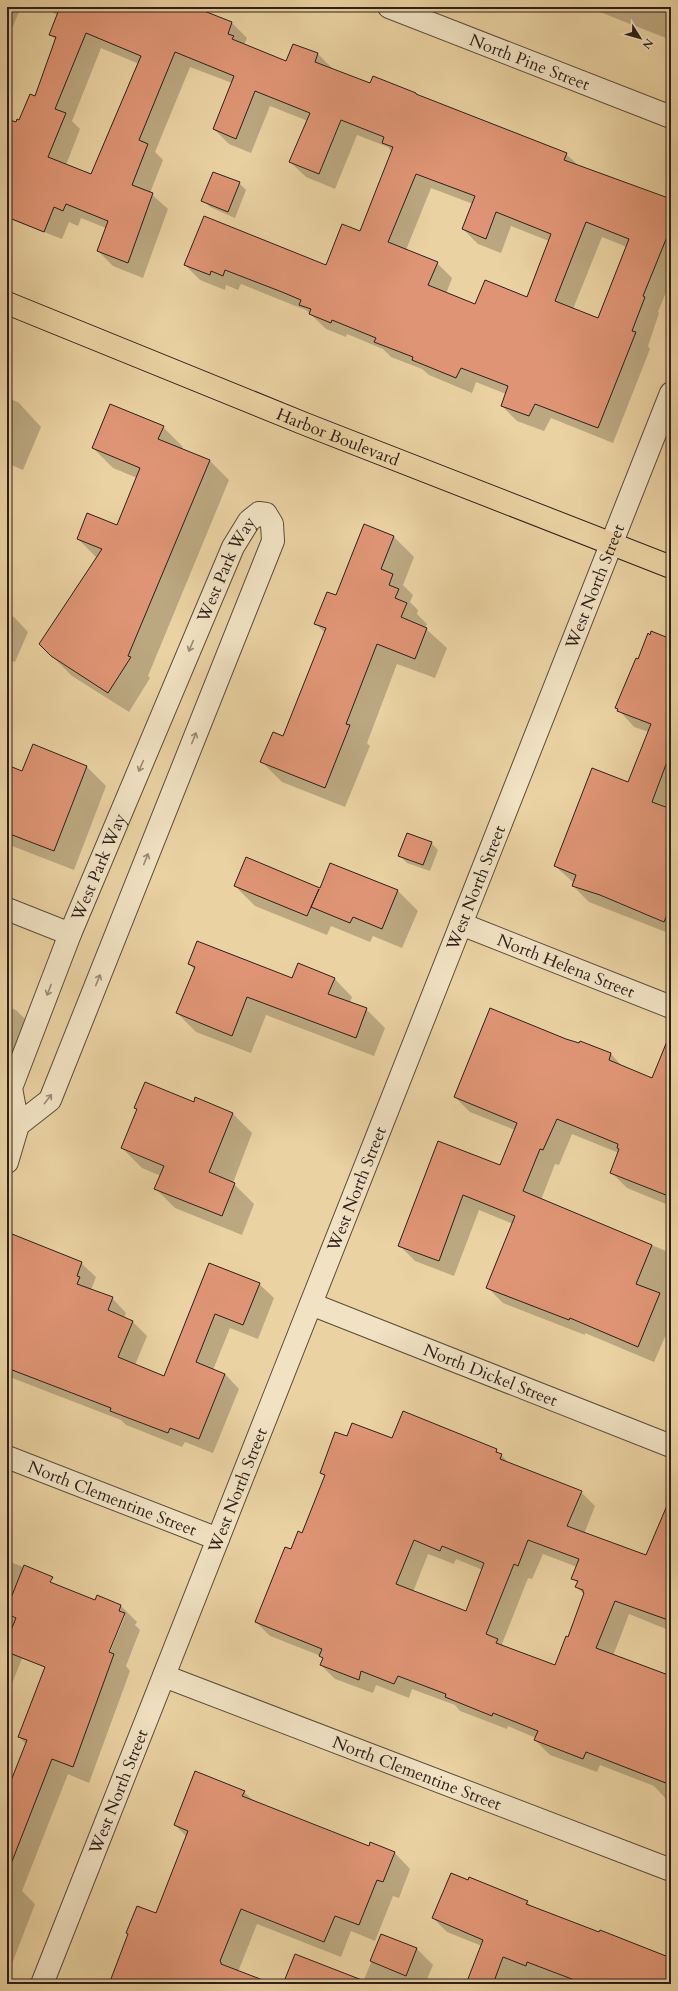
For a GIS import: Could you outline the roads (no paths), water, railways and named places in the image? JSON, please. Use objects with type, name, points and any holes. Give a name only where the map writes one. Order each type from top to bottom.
[{"type":"main road","name":"Harbor Boulevard","points":[[7,303],[305,424],[671,567]]},
{"type":"street","name":"North Pine Street","points":[[389,7],[671,117]]},
{"type":"street","name":"West North Street","points":[[42,1984],[671,393]]},
{"type":"street","name":"West Park Way","points":[[7,1162],[18,1124],[11,1088],[70,934],[233,547],[249,521],[259,513],[266,514],[272,524],[273,541],[50,1100],[18,1124]]},
{"type":"street","points":[[7,910],[70,934]]},
{"type":"street","name":"North Helena Street","points":[[461,924],[671,1007]]},
{"type":"street","name":"North Dickel Street","points":[[310,1304],[671,1446]]},
{"type":"street","name":"North Clementine Street","points":[[7,1457],[218,1539]]},
{"type":"street","name":"North Clementine Street","points":[[164,1676],[671,1870]]}]
